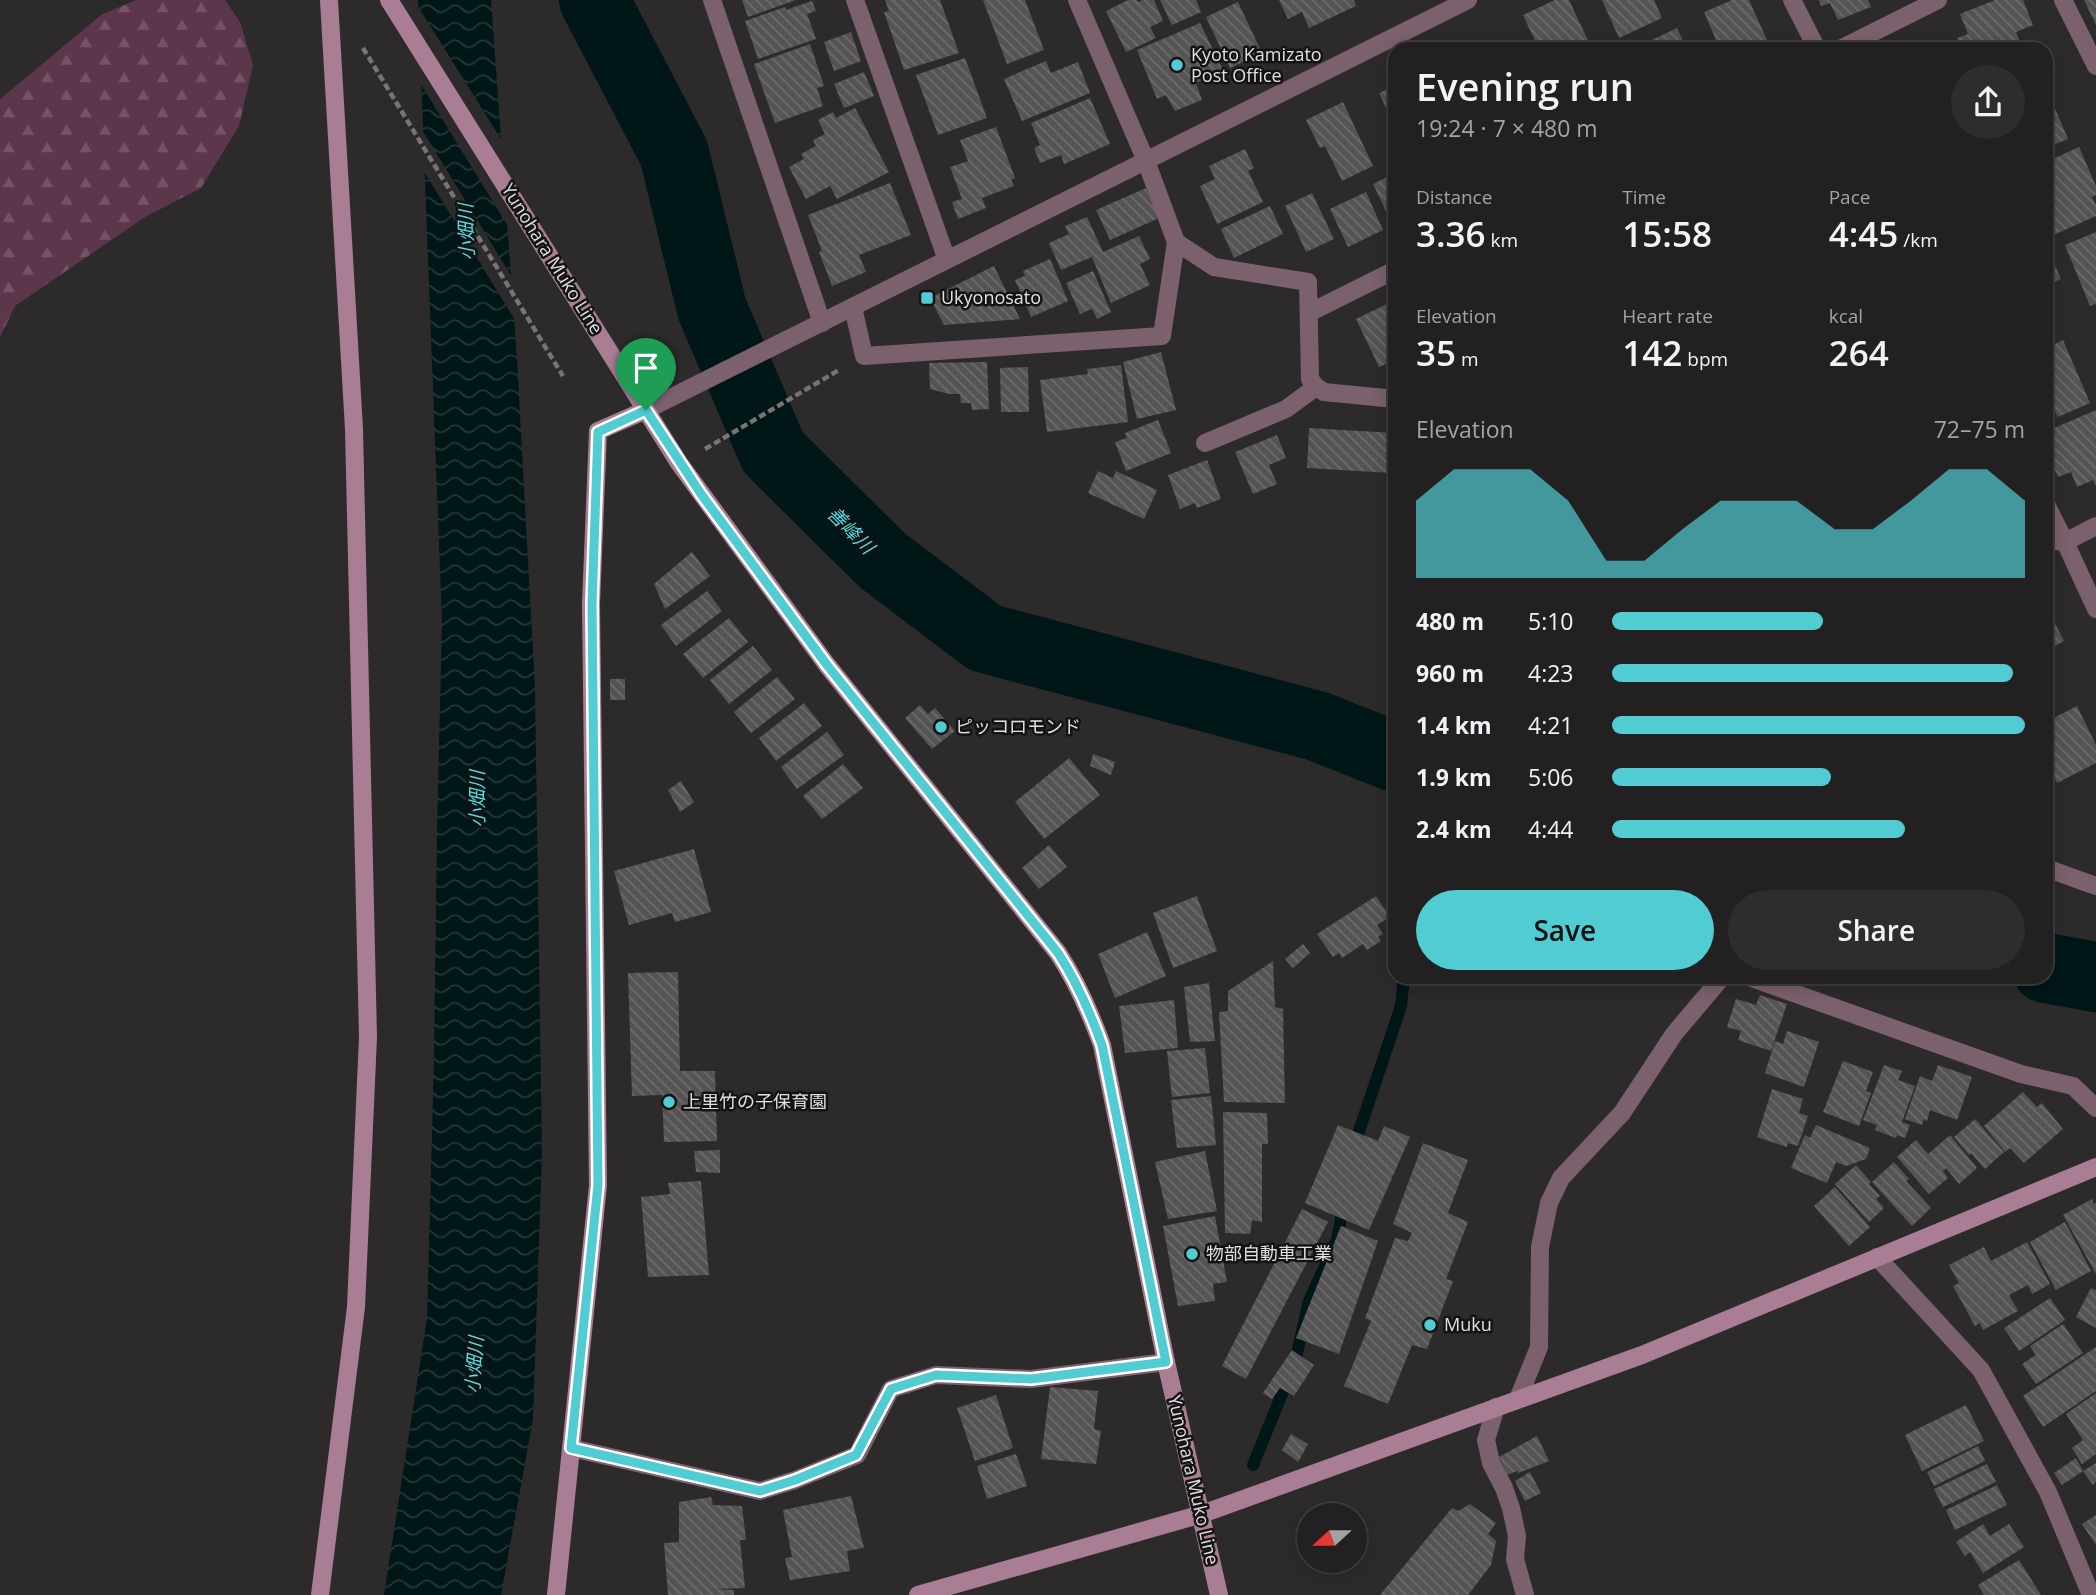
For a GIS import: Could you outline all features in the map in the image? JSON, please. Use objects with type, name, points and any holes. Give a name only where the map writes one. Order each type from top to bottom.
[{"type":"street","points":[[320,1595],[356,1307],[368,1037],[354,429],[329,0]]},
{"type":"street","name":"Yunohara Muko Line","points":[[389,0],[701,494],[827,665],[1058,953],[1074,977],[1102,1045],[1166,1362],[1219,1595]]},
{"type":"street","points":[[712,0],[828,320]]},
{"type":"street","points":[[855,0],[947,260]]},
{"type":"street","points":[[853,307],[864,356],[1162,336],[1176,242],[1146,161],[1077,0]]},
{"type":"street","points":[[556,1595],[598,1185],[592,604],[598,432],[1468,0]]},
{"type":"street","points":[[1793,0],[1814,42]]},
{"type":"street","points":[[1854,42],[1938,0]]},
{"type":"street","points":[[2063,0],[2096,66]]},
{"type":"street","points":[[1176,242],[1214,267],[1308,282],[1310,379],[1324,392],[1388,398]]},
{"type":"street","points":[[1309,313],[1388,274]]},
{"type":"street","points":[[1205,443],[1286,409],[1316,387]]},
{"type":"street","points":[[2053,517],[2096,610]]},
{"type":"street","points":[[2053,540],[2065,541],[2096,526]]},
{"type":"street","points":[[2053,871],[2096,886]]},
{"type":"street","points":[[1518,1399],[1539,1347],[1540,1247],[1549,1203],[1561,1178],[1622,1113],[1674,1034],[1716,984]]},
{"type":"street","points":[[1768,984],[2021,1074],[2073,1086],[2096,1108]]},
{"type":"street","points":[[918,1595],[1202,1514],[1642,1354],[2094,1170]]},
{"type":"street","points":[[1877,1257],[1982,1370],[2048,1492],[2091,1595]]},
{"type":"street","points":[[571,1448],[760,1491],[856,1455],[891,1389],[936,1375],[1031,1379],[1166,1362]]},
{"type":"street","points":[[1496,1407],[1486,1440],[1491,1464],[1511,1508],[1517,1536],[1515,1559],[1525,1595]]},
{"type":"path","points":[[359,42],[563,376]]},
{"type":"path","points":[[698,453],[864,356]]},
{"type":"green space","points":[[136,0],[225,0],[240,22],[253,65],[239,126],[201,188],[145,217],[15,306],[0,337],[0,99],[101,15]]},
{"type":"water","name":"小畑川","points":[[418,0],[491,0],[517,360],[535,688],[542,1154],[533,1419],[501,1595],[384,1595],[427,1318],[434,1059],[442,622]]},
{"type":"pier","points":[[414,0],[506,147],[512,233],[417,78]]},
{"type":"pier","points":[[418,123],[515,282],[518,325],[420,165]]},
{"type":"building","points":[[742,0],[796,0],[748,17]]},
{"type":"building","points":[[885,0],[940,0],[959,53],[904,70],[884,12],[889,11]]},
{"type":"building","points":[[983,0],[1025,0],[1044,50],[1007,64]]},
{"type":"building","points":[[1128,0],[1154,0],[1163,21],[1150,27],[1156,38],[1126,52],[1106,11]]},
{"type":"building","points":[[1160,0],[1196,0],[1201,12],[1172,25]]},
{"type":"building","points":[[1279,0],[1354,0],[1356,6],[1309,28],[1302,12],[1288,19]]},
{"type":"building","points":[[1555,0],[1569,0],[1589,42],[1536,42],[1523,15]]},
{"type":"building","points":[[1602,0],[1654,0],[1662,18],[1619,38]]},
{"type":"building","points":[[1732,0],[1749,0],[1768,42],[1717,42],[1704,12]]},
{"type":"building","points":[[1819,0],[1868,0],[1871,7],[1838,20],[1830,3],[1821,6]]},
{"type":"building","points":[[1995,0],[2023,0],[2033,25],[2016,32],[2020,42],[1958,42],[1957,38],[1968,34],[1960,14]]},
{"type":"building","points":[[2084,0],[2096,0],[2096,25]]},
{"type":"building","points":[[812,1],[816,11],[807,14],[816,39],[758,59],[745,21]]},
{"type":"building","points":[[1238,2],[1262,53],[1230,68],[1206,17]]},
{"type":"building","points":[[1200,23],[1223,70],[1196,83],[1202,100],[1175,111],[1166,95],[1157,99],[1137,50]]},
{"type":"building","points":[[1677,28],[1684,42],[1648,42]]},
{"type":"building","points":[[851,32],[861,61],[834,71],[824,42]]},
{"type":"building","points":[[810,44],[824,86],[817,88],[823,106],[775,123],[754,64]]},
{"type":"building","points":[[965,58],[987,118],[938,135],[916,75]]},
{"type":"building","points":[[1046,61],[1051,73],[1078,62],[1090,93],[1022,121],[1004,79]]},
{"type":"building","points":[[864,72],[874,96],[844,108],[834,84]]},
{"type":"building","points":[[1388,89],[1388,112],[1379,93]]},
{"type":"building","points":[[1090,98],[1110,144],[1064,164],[1061,155],[1040,163],[1034,148],[1040,145],[1031,123]]},
{"type":"building","points":[[1343,102],[1373,166],[1342,181],[1325,146],[1320,148],[1306,120]]},
{"type":"building","points":[[2053,104],[2068,139],[2053,145]]},
{"type":"building","points":[[855,108],[889,172],[837,199],[830,186],[806,199],[789,167],[804,159],[801,154],[816,146],[813,140],[825,134],[818,120],[833,112],[836,118]]},
{"type":"building","points":[[996,127],[1015,178],[1011,180],[1014,186],[982,198],[986,208],[958,219],[952,202],[962,199],[950,167],[968,161],[960,140]]},
{"type":"building","points":[[2079,147],[2096,186],[2096,195],[2092,197],[2096,205],[2096,216],[2053,235],[2053,159]]},
{"type":"building","points":[[1245,149],[1254,168],[1248,171],[1263,202],[1217,224],[1200,186],[1215,179],[1209,166]]},
{"type":"building","points":[[1388,176],[1388,215],[1373,184]]},
{"type":"building","points":[[890,183],[911,235],[859,255],[866,272],[832,286],[808,215]]},
{"type":"building","points":[[1146,188],[1159,218],[1110,240],[1096,210]]},
{"type":"building","points":[[1366,192],[1383,230],[1348,247],[1330,209]]},
{"type":"building","points":[[1312,193],[1334,239],[1306,252],[1285,206]]},
{"type":"building","points":[[1270,206],[1283,234],[1234,258],[1221,229]]},
{"type":"building","points":[[1087,217],[1103,252],[1139,236],[1150,259],[1140,264],[1150,285],[1111,303],[1092,257],[1061,270],[1049,243],[1069,234],[1065,226]]},
{"type":"building","points":[[2096,232],[2096,304],[2090,306],[2065,245]]},
{"type":"building","points":[[1050,259],[1068,301],[1031,317],[1015,280],[1025,276],[1023,271]]},
{"type":"building","points":[[2053,261],[2061,279],[2053,282]]},
{"type":"building","points":[[994,266],[1020,319],[944,325],[930,298]]},
{"type":"building","points":[[1093,271],[1111,312],[1097,319],[1092,309],[1080,314],[1066,283]]},
{"type":"building","points":[[1388,303],[1388,363],[1379,367],[1356,319]]},
{"type":"building","points":[[2063,340],[2090,403],[2058,417],[2053,408],[2053,345]]},
{"type":"building","points":[[1161,352],[1176,410],[1137,419],[1123,362]]},
{"type":"building","points":[[987,362],[989,409],[972,410],[971,403],[961,403],[960,394],[930,389],[929,363]]},
{"type":"building","points":[[1121,365],[1128,422],[1047,432],[1040,380],[1088,374],[1087,369]]},
{"type":"building","points":[[1028,367],[1029,412],[1001,412],[1000,368]]},
{"type":"building","points":[[2096,410],[2096,486],[2093,480],[2077,487],[2071,472],[2058,477],[2053,465],[2053,429]]},
{"type":"building","points":[[1158,420],[1171,453],[1126,471],[1115,442],[1127,438],[1125,433]]},
{"type":"building","points":[[1309,428],[1388,433],[1388,473],[1307,468]]},
{"type":"building","points":[[1277,435],[1286,458],[1269,465],[1277,484],[1253,494],[1235,452]]},
{"type":"building","points":[[1207,460],[1221,499],[1197,508],[1195,503],[1180,509],[1168,475]]},
{"type":"building","points":[[1098,471],[1113,478],[1116,471],[1157,490],[1144,519],[1088,493]]},
{"type":"building","points":[[692,552],[710,576],[665,609],[654,584]]},
{"type":"building","points":[[707,591],[722,611],[676,646],[661,625]]},
{"type":"building","points":[[729,618],[748,642],[703,678],[683,654]]},
{"type":"building","points":[[2053,620],[2064,641],[2053,647]]},
{"type":"building","points":[[753,646],[772,670],[729,704],[710,680]]},
{"type":"building","points":[[777,677],[795,699],[751,733],[734,712]]},
{"type":"building","points":[[610,679],[625,679],[625,700],[610,700]]},
{"type":"building","points":[[804,703],[822,726],[776,761],[759,738]]},
{"type":"building","points":[[920,705],[928,714],[935,708],[955,731],[932,749],[905,718]]},
{"type":"building","points":[[2077,706],[2096,745],[2096,763],[2057,783],[2053,775],[2053,718]]},
{"type":"building","points":[[827,732],[844,755],[797,789],[781,767]]},
{"type":"building","points":[[1093,754],[1115,762],[1111,775],[1090,766]]},
{"type":"building","points":[[1069,758],[1100,795],[1044,839],[1015,802]]},
{"type":"building","points":[[843,764],[863,788],[822,819],[803,796]]},
{"type":"building","points":[[681,781],[694,802],[680,812],[668,790]]},
{"type":"building","points":[[1049,845],[1067,867],[1039,889],[1022,868]]},
{"type":"building","points":[[694,849],[711,912],[675,922],[672,913],[629,925],[614,871]]},
{"type":"building","points":[[1197,896],[1217,951],[1173,968],[1153,913]]},
{"type":"building","points":[[1376,896],[1388,914],[1388,918],[1377,925],[1383,934],[1378,937],[1381,941],[1367,950],[1363,944],[1342,958],[1339,953],[1333,957],[1317,934]]},
{"type":"building","points":[[1147,932],[1166,976],[1115,998],[1098,954]]},
{"type":"building","points":[[1303,944],[1310,953],[1293,968],[1285,959]]},
{"type":"building","points":[[1273,961],[1275,1007],[1283,1009],[1285,1103],[1224,1102],[1219,1012],[1228,1011],[1228,991]]},
{"type":"building","points":[[678,972],[680,1071],[715,1071],[717,1141],[664,1142],[662,1095],[632,1096],[628,973]]},
{"type":"building","points":[[1209,983],[1215,1041],[1190,1042],[1184,987]]},
{"type":"building","points":[[1760,995],[1787,1004],[1771,1051],[1738,1040],[1741,1031],[1727,1027],[1736,999],[1756,1005]]},
{"type":"building","points":[[1174,1000],[1178,1048],[1125,1053],[1119,1006]]},
{"type":"building","points":[[1787,1031],[1819,1042],[1804,1087],[1765,1073],[1775,1041],[1783,1044]]},
{"type":"building","points":[[1205,1048],[1210,1093],[1172,1097],[1167,1051]]},
{"type":"building","points":[[1843,1061],[1873,1072],[1866,1091],[1871,1093],[1859,1126],[1823,1112]]},
{"type":"building","points":[[1884,1065],[1902,1071],[1898,1080],[1915,1086],[1902,1122],[1910,1125],[1905,1138],[1897,1135],[1896,1138],[1875,1130],[1877,1125],[1863,1120]]},
{"type":"building","points":[[1938,1065],[1972,1077],[1957,1120],[1930,1110],[1927,1121],[1924,1119],[1922,1125],[1905,1119],[1920,1076],[1932,1081]]},
{"type":"building","points":[[1772,1089],[1803,1099],[1799,1113],[1808,1116],[1798,1146],[1788,1143],[1787,1147],[1757,1137]]},
{"type":"building","points":[[2023,1092],[2037,1107],[2042,1103],[2063,1129],[2024,1163],[2010,1148],[2005,1152],[1984,1126]]},
{"type":"building","points":[[1211,1096],[1216,1145],[1177,1148],[1171,1100]]},
{"type":"building","points":[[1223,1112],[1267,1113],[1268,1144],[1262,1144],[1262,1222],[1252,1220],[1250,1234],[1225,1233]]},
{"type":"building","points":[[1975,1119],[2004,1152],[1985,1169],[1954,1137]]},
{"type":"building","points":[[1338,1125],[1378,1141],[1384,1126],[1410,1137],[1369,1230],[1305,1203]]},
{"type":"building","points":[[1816,1125],[1870,1148],[1866,1159],[1846,1166],[1836,1162],[1827,1183],[1791,1168],[1805,1135],[1810,1138]]},
{"type":"building","points":[[1950,1135],[1977,1168],[1959,1184],[1946,1168],[1943,1171],[1948,1178],[1929,1194],[1897,1157],[1916,1140],[1928,1154]]},
{"type":"building","points":[[1423,1143],[1468,1160],[1448,1213],[1468,1222],[1446,1279],[1453,1281],[1427,1349],[1412,1345],[1388,1404],[1344,1386],[1371,1321],[1365,1318],[1395,1238],[1408,1241],[1412,1233],[1393,1224]]},
{"type":"building","points":[[720,1150],[720,1173],[696,1172],[694,1151]]},
{"type":"building","points":[[1205,1151],[1217,1211],[1168,1219],[1155,1162]]},
{"type":"building","points":[[1894,1162],[1909,1179],[1906,1181],[1931,1208],[1912,1226],[1872,1182]]},
{"type":"building","points":[[1856,1165],[1871,1182],[1869,1184],[1880,1196],[1876,1199],[1884,1208],[1869,1222],[1835,1184]]},
{"type":"building","points":[[701,1181],[709,1275],[648,1277],[641,1197],[670,1194],[668,1183]]},
{"type":"building","points":[[1835,1187],[1870,1227],[1849,1246],[1814,1206]]},
{"type":"building","points":[[2092,1199],[2094,1204],[2096,1203],[2096,1274],[2063,1215]]},
{"type":"building","points":[[1302,1209],[1328,1222],[1246,1379],[1222,1366]]},
{"type":"building","points":[[1215,1216],[1227,1282],[1213,1284],[1215,1301],[1178,1306],[1163,1226]]},
{"type":"building","points":[[2065,1222],[2091,1271],[2056,1290],[2030,1242]]},
{"type":"building","points":[[1341,1226],[1378,1241],[1339,1354],[1296,1338]]},
{"type":"building","points":[[2027,1242],[2050,1284],[2032,1294],[2028,1285],[2009,1295],[2018,1311],[1983,1330],[1980,1323],[1975,1326],[1953,1286],[1959,1283],[1949,1265],[1984,1247],[1991,1261]]},
{"type":"building","points":[[2091,1288],[2096,1290],[2096,1328],[2076,1317]]},
{"type":"building","points":[[2050,1298],[2065,1320],[2019,1351],[2004,1328]]},
{"type":"building","points":[[2063,1324],[2083,1353],[2036,1384],[2022,1364],[2036,1355],[2030,1346]]},
{"type":"building","points":[[2096,1347],[2096,1391],[2043,1427],[2023,1396]]},
{"type":"building","points":[[1292,1350],[1314,1365],[1294,1396],[1280,1388],[1272,1399],[1263,1393]]},
{"type":"building","points":[[1050,1387],[1098,1391],[1094,1429],[1101,1431],[1096,1464],[1041,1459]]},
{"type":"building","points":[[2096,1393],[2096,1454],[2082,1464],[2072,1448],[2083,1440],[2066,1414]]},
{"type":"building","points":[[996,1395],[1013,1448],[975,1461],[957,1408]]},
{"type":"building","points":[[1966,1405],[1984,1441],[1922,1471],[1905,1435]]},
{"type":"building","points":[[1291,1434],[1308,1444],[1298,1462],[1282,1450]]},
{"type":"building","points":[[1537,1436],[1549,1461],[1507,1475],[1499,1457]]},
{"type":"building","points":[[1978,1446],[1985,1461],[1934,1486],[1927,1472]]},
{"type":"building","points":[[1016,1454],[1027,1486],[987,1499],[977,1466]]},
{"type":"building","points":[[2076,1458],[2083,1471],[2062,1485],[2054,1473]]},
{"type":"building","points":[[2096,1463],[2096,1482],[2093,1485],[2083,1471]]},
{"type":"building","points":[[1987,1464],[1996,1482],[1943,1507],[1934,1489]]},
{"type":"building","points":[[1530,1472],[1541,1493],[1525,1501],[1515,1481]]},
{"type":"building","points":[[1997,1485],[2007,1505],[1955,1530],[1946,1510]]},
{"type":"building","points":[[851,1496],[864,1548],[847,1551],[850,1571],[790,1580],[785,1558],[792,1557],[783,1510]]},
{"type":"building","points":[[711,1497],[713,1505],[742,1506],[746,1540],[740,1540],[745,1588],[713,1589],[734,1590],[734,1595],[668,1595],[664,1543],[679,1542],[679,1502]]},
{"type":"building","points":[[1470,1504],[1496,1523],[1488,1534],[1496,1541],[1491,1565],[1468,1595],[1380,1595],[1452,1508],[1458,1511]]},
{"type":"building","points":[[2096,1515],[2096,1545],[2082,1524]]},
{"type":"building","points":[[1983,1524],[1990,1536],[2009,1524],[2024,1547],[1983,1573],[1970,1552],[1965,1556],[1956,1542]]},
{"type":"building","points":[[2019,1560],[2041,1595],[1984,1595],[1978,1585]]},
{"type":"waterway","name":"善峰川","points":[[594,0],[674,153],[712,309],[773,452],[882,560],[985,638],[1317,726],[1388,754]]},
{"type":"waterway","name":"善峰川","points":[[2053,969],[2096,977]]},
{"type":"waterway","points":[[1354,1146],[1401,1006],[1403,984]]},
{"type":"waterway","points":[[1253,1465],[1295,1362],[1309,1301],[1337,1240],[1344,1202]]},
{"type":"place","name":"Kyoto Kamizato Post Office","points":[[1177,65]]},
{"type":"place","name":"Ukyonosato","points":[[927,298]]},
{"type":"place","name":"ピッコロモンド","points":[[941,727]]},
{"type":"place","name":"上里竹の子保育園","points":[[669,1102]]},
{"type":"place","name":"物部自動車工業","points":[[1192,1254]]},
{"type":"place","name":"Muku","points":[[1430,1325]]},
{"type":"route","points":[[646,410],[701,494],[827,665],[1058,953],[1074,977],[1102,1045],[1166,1362],[1031,1379],[936,1375],[891,1389],[856,1455],[760,1491],[571,1448],[598,1185],[592,604],[598,432],[646,410]]}]
